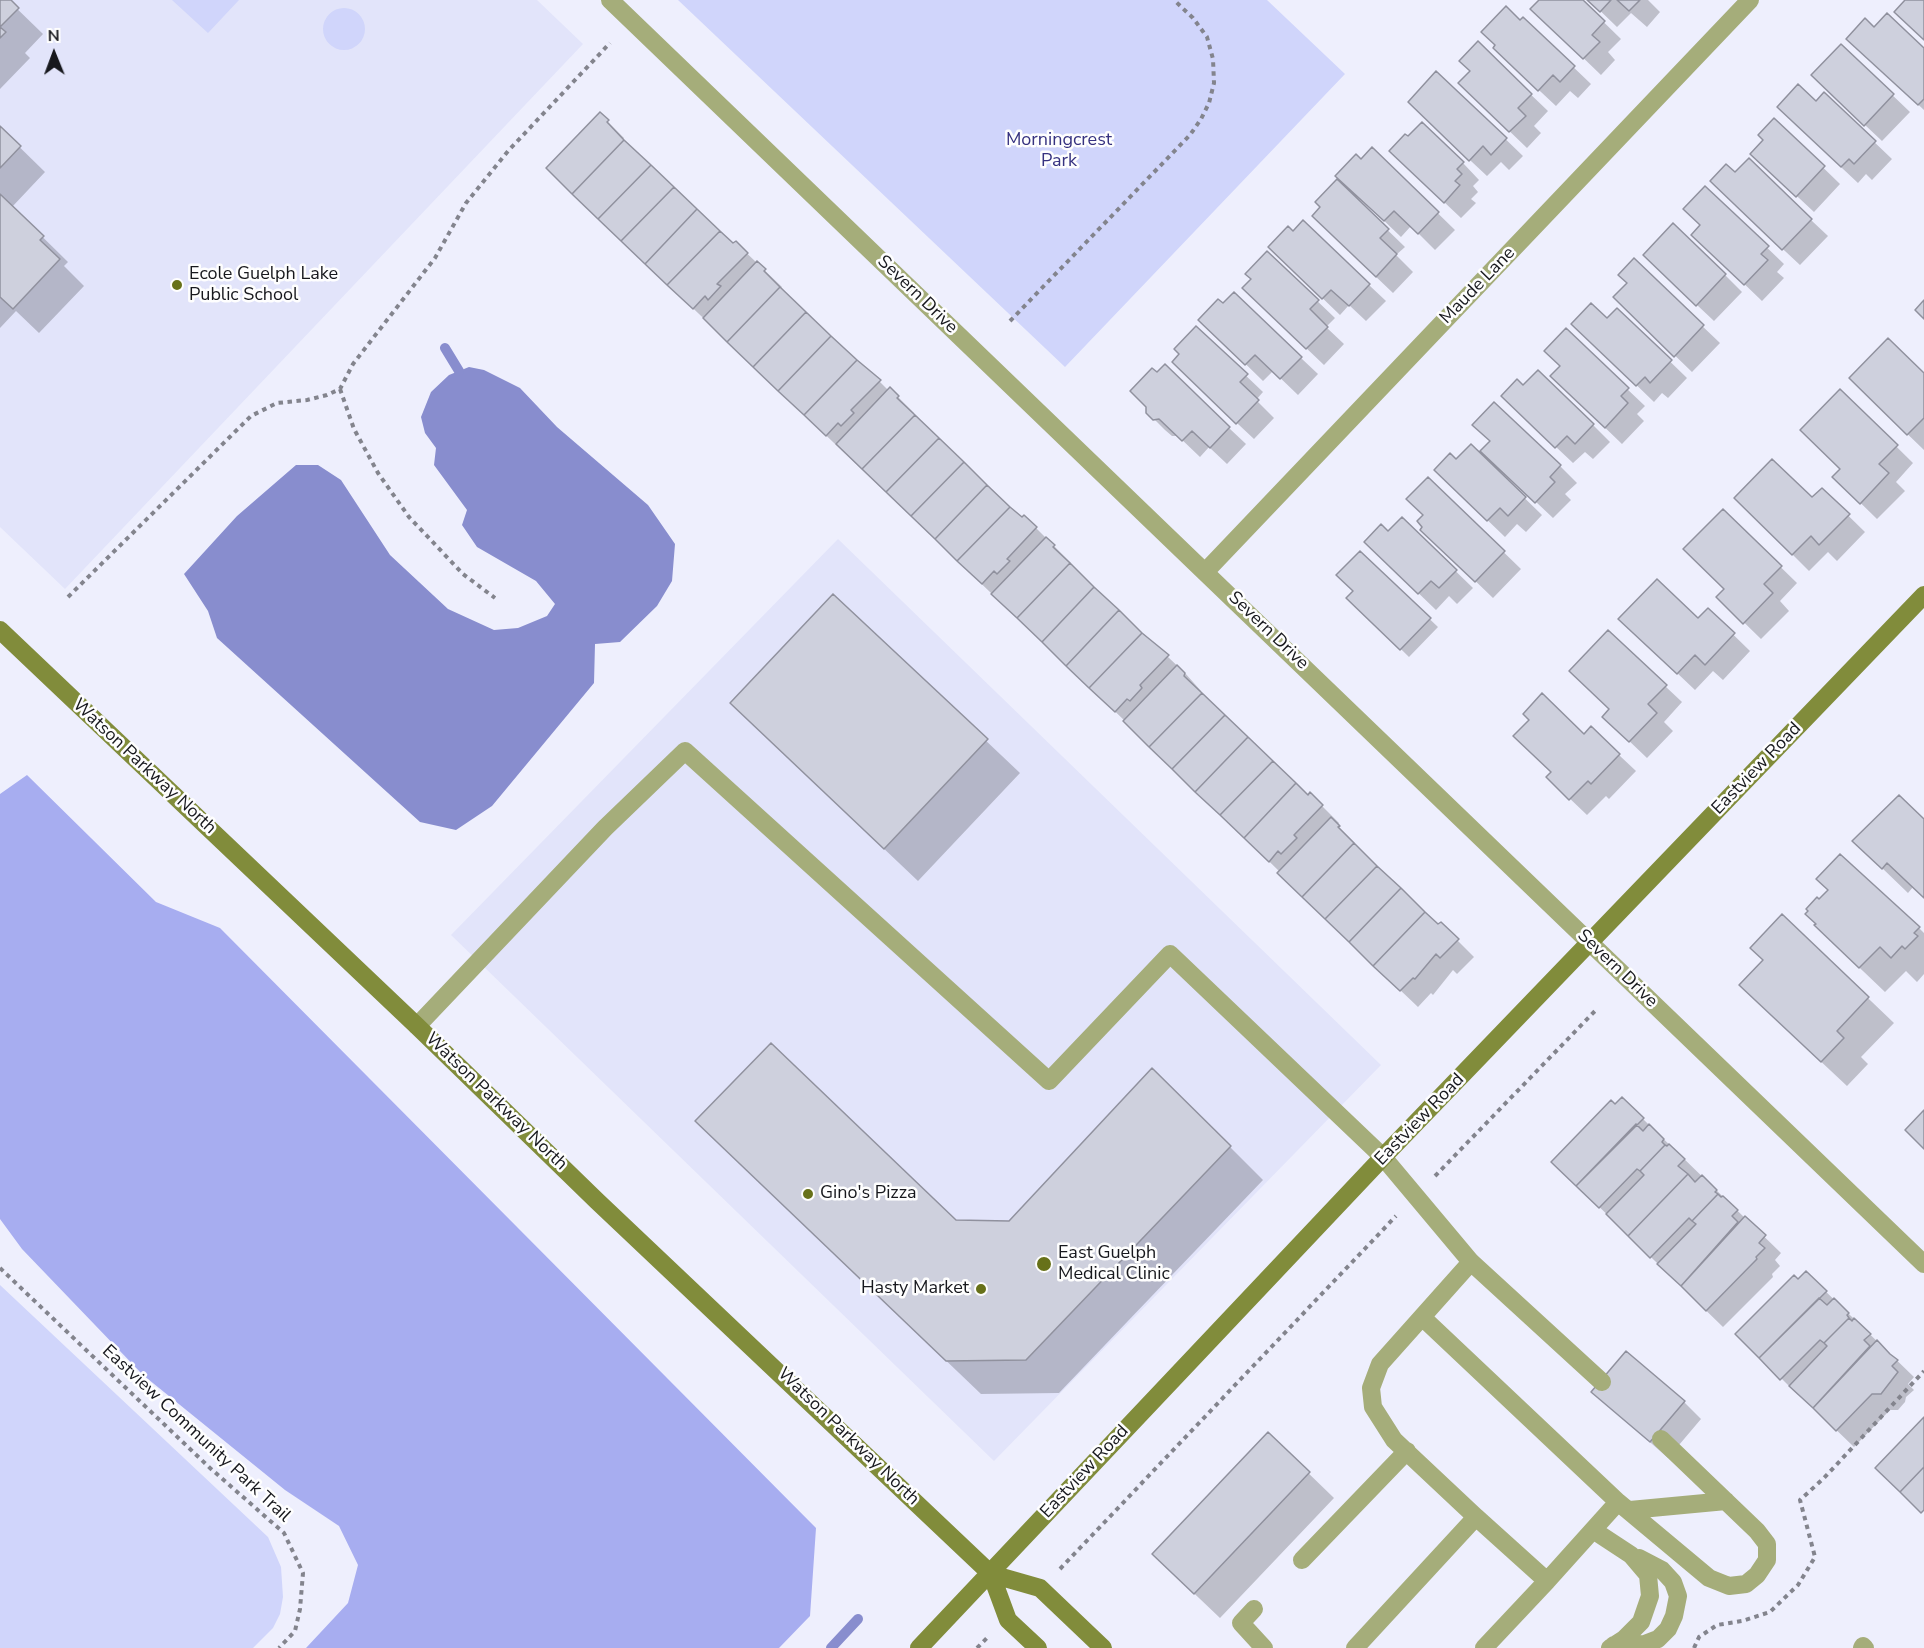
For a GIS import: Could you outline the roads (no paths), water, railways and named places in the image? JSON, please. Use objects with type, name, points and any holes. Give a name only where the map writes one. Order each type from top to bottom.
[{"type":"main road","name":"Eastview Road","points":[[919,1648],[1383,1157],[1924,595]]},
{"type":"main road","name":"Watson Parkway North","points":[[0,630],[991,1574],[1008,1620],[1038,1648]]},
{"type":"main road","name":"Watson Parkway North","points":[[991,1574],[1040,1588],[1103,1648]]},
{"type":"street","name":"Severn Drive","points":[[610,0],[1924,1264]]},
{"type":"street","name":"Maude Lane","points":[[1206,571],[1750,0]]},
{"type":"street","points":[[417,1026],[605,828],[685,751],[1049,1081],[1170,954],[1383,1157],[1471,1262],[1602,1382]]},
{"type":"street","points":[[1471,1262],[1380,1364],[1371,1388],[1373,1407],[1394,1440],[1547,1581]]},
{"type":"street","points":[[1422,1317],[1624,1506],[1709,1578],[1729,1586],[1746,1584],[1757,1575],[1767,1560],[1767,1544],[1757,1531],[1661,1439]]},
{"type":"street","points":[[1302,1560],[1407,1451]]},
{"type":"street","points":[[1485,1648],[1593,1530],[1624,1506],[1726,1501]]},
{"type":"street","points":[[1355,1648],[1476,1517]]},
{"type":"street","points":[[1593,1530],[1631,1555],[1662,1570],[1672,1582],[1678,1596],[1674,1616],[1668,1629],[1658,1639],[1645,1644],[1612,1647]]},
{"type":"street","points":[[1612,1647],[1641,1622],[1650,1596],[1648,1575],[1631,1555]]},
{"type":"street","points":[[1254,1609],[1241,1623],[1264,1648]]},
{"type":"waterway","points":[[445,348],[459,371]]},
{"type":"waterway","points":[[831,1648],[858,1619]]},
{"type":"place","name":"Ecole Guelph Lake Public School","points":[[177,285]]},
{"type":"place","name":"Gino's Pizza","points":[[808,1194]]},
{"type":"place","name":"East Guelph Medical Clinic","points":[[1044,1264]]},
{"type":"place","name":"Hasty Market","points":[[981,1289]]},
{"type":"park label","name":"Morningcrest Park","points":[[1059,151]]}]
